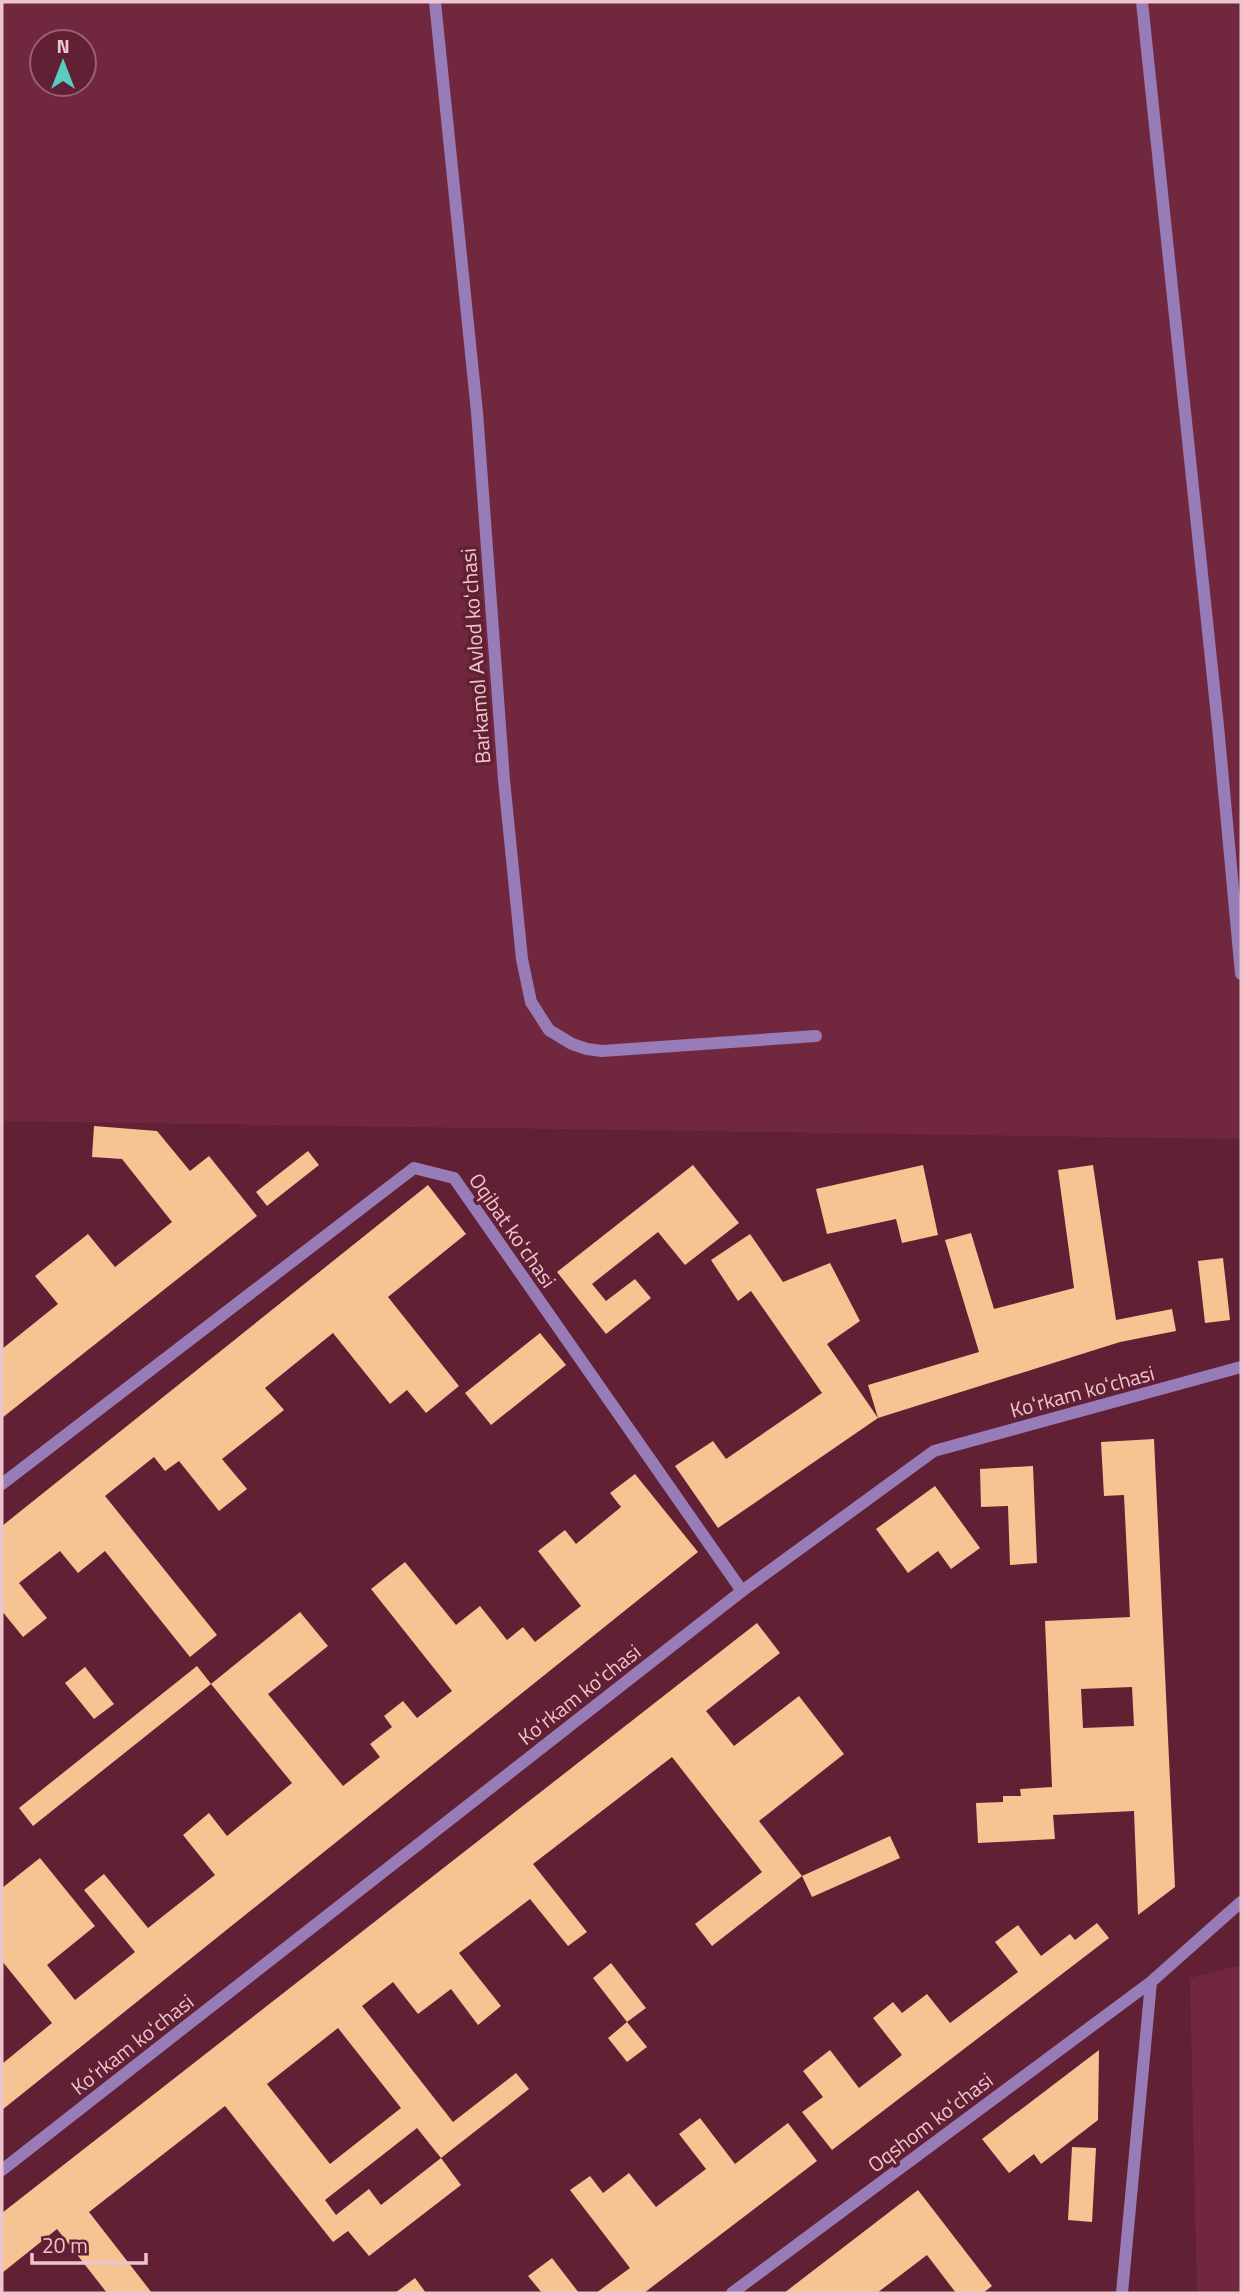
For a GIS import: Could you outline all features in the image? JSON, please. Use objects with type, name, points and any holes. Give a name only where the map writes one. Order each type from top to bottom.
[{"type":"street","name":"Barkamol Аvlod koʻchasi","points":[[435,2],[477,412],[503,780],[522,959],[531,1002],[549,1030],[572,1044],[602,1051],[816,1035]]},
{"type":"street","points":[[1142,2],[1241,974]]},
{"type":"street","name":"Oqibat koʻchasi","points":[[2,1484],[414,1168],[454,1178],[742,1591]]},
{"type":"street","name":"Koʻrkam koʻchasi","points":[[2,2171],[742,1591],[934,1451],[1241,1367]]},
{"type":"street","name":"Oqshom koʻchasi","points":[[733,2293],[1152,1982],[1241,1902]]},
{"type":"street","points":[[1122,2293],[1152,1982]]},
{"type":"shaded area","points":[[2,2],[1241,2],[1241,1139],[2,1121]]},
{"type":"shaded area","points":[[1241,1965],[1241,2293],[1197,2293],[1190,1978]]},
{"type":"building","points":[[94,1126],[157,1131],[190,1171],[209,1156],[257,1216],[2,1418],[2,1349],[58,1304],[35,1276],[88,1234],[115,1267],[172,1222],[122,1159],[92,1157]]},
{"type":"building","points":[[308,1151],[319,1165],[267,1206],[256,1192]]},
{"type":"building","points":[[693,1165],[739,1223],[685,1265],[658,1232],[592,1284],[606,1301],[635,1279],[651,1298],[606,1334],[557,1272]]},
{"type":"building","points":[[923,1165],[938,1235],[902,1243],[896,1219],[827,1234],[816,1189]]},
{"type":"building","points":[[1093,1165],[1116,1320],[1172,1309],[1176,1331],[1120,1342],[878,1418],[868,1385],[979,1352],[945,1240],[971,1233],[994,1309],[1074,1288],[1058,1170]]},
{"type":"building","points":[[428,1185],[466,1234],[388,1297],[459,1386],[426,1413],[407,1390],[390,1404],[333,1333],[265,1388],[284,1410],[222,1459],[247,1489],[219,1511],[179,1461],[165,1471],[154,1457],[105,1496],[217,1635],[190,1657],[105,1551],[78,1573],[60,1551],[19,1583],[47,1618],[23,1637],[2,1611],[2,1526]]},
{"type":"building","points":[[750,1234],[783,1282],[830,1263],[860,1321],[827,1344],[878,1418],[718,1528],[675,1466],[713,1441],[726,1459],[822,1393],[751,1291],[738,1301],[711,1260]]},
{"type":"building","points":[[1223,1258],[1230,1320],[1205,1323],[1198,1261]]},
{"type":"building","points":[[540,1333],[566,1365],[491,1425],[465,1393]]},
{"type":"building","points":[[1154,1439],[1175,1887],[1138,1915],[1134,1811],[1053,1815],[1055,1839],[978,1843],[976,1803],[1003,1802],[1003,1796],[1021,1796],[1020,1789],[1052,1787],[1045,1621],[1130,1617],[1124,1495],[1104,1496],[1101,1442]],"holes":[[[1132,1687],[1134,1726],[1083,1728],[1081,1689]]]},
{"type":"building","points":[[1033,1466],[1037,1563],[1010,1565],[1008,1506],[981,1507],[980,1469]]},
{"type":"building","points":[[635,1474],[698,1552],[2,2110],[2,2064],[52,2023],[2,1961],[2,1888],[40,1858],[95,1926],[47,1965],[75,2000],[135,1952],[84,1890],[104,1874],[148,1928],[215,1875],[183,1835],[209,1813],[227,1836],[292,1783],[211,1684],[300,1612],[328,1646],[268,1694],[343,1786],[380,1757],[370,1744],[392,1727],[384,1716],[403,1701],[417,1718],[452,1691],[371,1589],[405,1562],[456,1625],[480,1606],[507,1640],[523,1627],[535,1642],[581,1606],[538,1551],[565,1530],[576,1544],[621,1507],[610,1493]]},
{"type":"building","points":[[935,1486],[980,1548],[951,1569],[938,1551],[908,1573],[876,1529]]},
{"type":"building","points":[[757,1623],[780,1653],[706,1711],[734,1746],[799,1696],[844,1754],[759,1821],[802,1876],[712,1946],[695,1924],[762,1872],[672,1757],[533,1864],[587,1932],[568,1946],[530,1899],[459,1953],[501,2006],[478,2025],[451,1989],[418,2014],[393,1982],[362,2006],[453,2122],[516,2073],[529,2089],[441,2158],[461,2185],[369,2256],[348,2231],[333,2242],[225,2106],[89,2212],[152,2293],[107,2293],[57,2229],[2,2273],[2,2213]],"holes":[[[338,2028],[401,2108],[330,2164],[267,2084]],[[417,2128],[441,2158],[381,2205],[369,2189],[336,2215],[325,2200]]]},
{"type":"building","points":[[197,1666],[211,1684],[33,1826],[19,1808]]},
{"type":"building","points":[[85,1667],[114,1704],[94,1719],[65,1683]]},
{"type":"building","points":[[890,1836],[900,1858],[812,1897],[802,1876]]},
{"type":"building","points":[[1097,1923],[1109,1938],[832,2150],[802,2112],[823,2097],[803,2071],[830,2050],[859,2088],[902,2055],[873,2018],[893,2002],[902,2013],[927,1994],[950,2023],[1018,1972],[995,1942],[1018,1925],[1041,1956],[1070,1934],[1075,1940]]},
{"type":"building","points":[[611,1963],[646,2008],[627,2022],[593,1978]]},
{"type":"building","points":[[627,2022],[647,2047],[627,2062],[608,2038]]},
{"type":"building","points":[[1099,2050],[1098,2120],[1041,2164],[1034,2154],[1009,2173],[982,2139]]},
{"type":"building","points":[[700,2118],[735,2164],[788,2123],[817,2161],[644,2293],[596,2293],[630,2268],[570,2190],[590,2176],[603,2193],[629,2173],[656,2207],[706,2169],[679,2134]]},
{"type":"building","points":[[1072,2147],[1096,2148],[1092,2222],[1068,2220]]},
{"type":"building","points":[[918,2190],[992,2286],[983,2293],[956,2293],[927,2255],[877,2293],[784,2293]]},
{"type":"building","points":[[552,2258],[579,2293],[542,2293],[528,2276]]},
{"type":"building","points":[[415,2278],[426,2293],[395,2293]]}]
